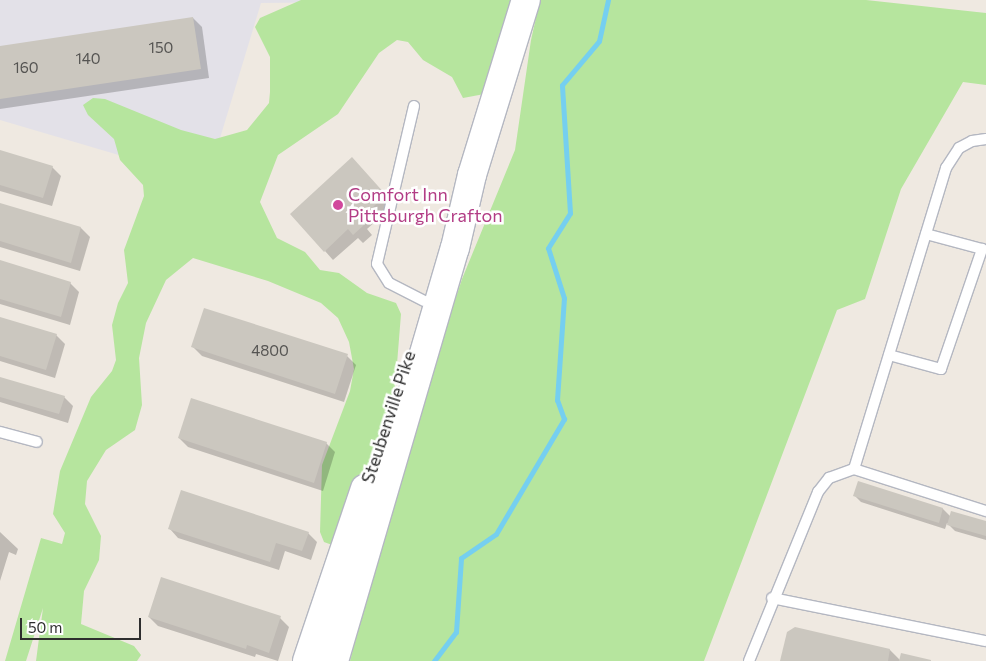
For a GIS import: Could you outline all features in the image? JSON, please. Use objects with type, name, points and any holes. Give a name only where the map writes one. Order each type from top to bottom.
[{"type":"main road","name":"Steubenville Pike","points":[[334,661],[455,248],[472,175],[526,0]]},
{"type":"main road","name":"Steubenville Pike","points":[[307,661],[442,244],[472,175]]},
{"type":"lane","points":[[414,106],[377,264],[389,283],[424,301]]},
{"type":"lane","points":[[854,469],[946,168],[960,148],[972,140],[986,139]]},
{"type":"lane","points":[[889,355],[941,369],[982,249],[926,234]]},
{"type":"lane","points":[[0,432],[37,442]]},
{"type":"lane","points":[[749,661],[772,598],[818,492],[829,478],[854,469],[986,511]]},
{"type":"lane","points":[[772,598],[986,641]]},
{"type":"shaded area","points":[[0,0],[526,0],[261,3],[207,181],[0,120]]},
{"type":"green space","points":[[301,0],[522,0],[495,92],[463,98],[452,77],[423,60],[408,42],[397,40],[379,53],[338,114],[278,155],[260,202],[277,238],[305,252],[320,270],[339,273],[367,293],[396,303],[401,314],[395,389],[343,549],[324,542],[320,532],[322,465],[350,391],[354,369],[349,342],[338,318],[321,303],[268,281],[193,258],[166,280],[146,323],[139,358],[142,405],[135,430],[106,450],[87,481],[85,504],[101,536],[99,560],[84,591],[81,624],[134,646],[141,655],[137,661],[36,661],[43,608],[26,661],[5,661],[41,538],[62,544],[65,533],[53,514],[60,471],[91,397],[112,371],[116,360],[112,325],[118,303],[128,283],[124,250],[144,196],[143,185],[120,160],[114,139],[88,115],[83,105],[93,98],[105,99],[181,130],[215,139],[247,130],[269,103],[270,92],[270,57],[255,27],[260,18]]},
{"type":"green space","points":[[540,0],[866,0],[986,13],[986,85],[963,82],[901,189],[865,299],[837,310],[704,661],[350,661],[409,438],[462,279],[515,150],[531,40]]},
{"type":"building","points":[[193,17],[201,69],[0,99],[0,46]]},
{"type":"building","points":[[0,150],[53,166],[43,198],[0,185]]},
{"type":"building","name":"Comfort Inn Pittsburgh Crafton","points":[[352,157],[386,195],[359,220],[364,225],[353,235],[348,229],[324,252],[290,214]]},
{"type":"building","points":[[0,203],[81,227],[71,263],[0,241]]},
{"type":"building","points":[[0,260],[71,282],[61,317],[0,299]]},
{"type":"building","points":[[204,308],[348,354],[335,394],[191,347]]},
{"type":"building","points":[[0,317],[57,334],[46,370],[0,356]]},
{"type":"building","points":[[0,377],[65,396],[59,414],[0,397]]},
{"type":"building","points":[[191,398],[327,442],[314,483],[178,438]]},
{"type":"building","points":[[858,481],[943,508],[939,523],[853,496]]},
{"type":"building","points":[[181,490],[309,532],[302,551],[276,543],[270,562],[168,529]]},
{"type":"building","points":[[951,511],[986,521],[986,536],[947,525]]},
{"type":"building","points":[[161,577],[281,616],[269,653],[247,645],[246,649],[148,617]]},
{"type":"building","points":[[795,627],[890,649],[888,661],[780,661],[787,632]]},
{"type":"building","points":[[901,653],[931,660],[931,661],[899,661]]},
{"type":"waterway","points":[[434,661],[456,632],[461,558],[496,534],[564,419],[557,400],[564,298],[548,248],[570,213],[562,85],[599,41],[608,0]]},
{"type":"place","name":"Comfort Inn Pittsburgh Crafton","points":[[338,205]]}]
